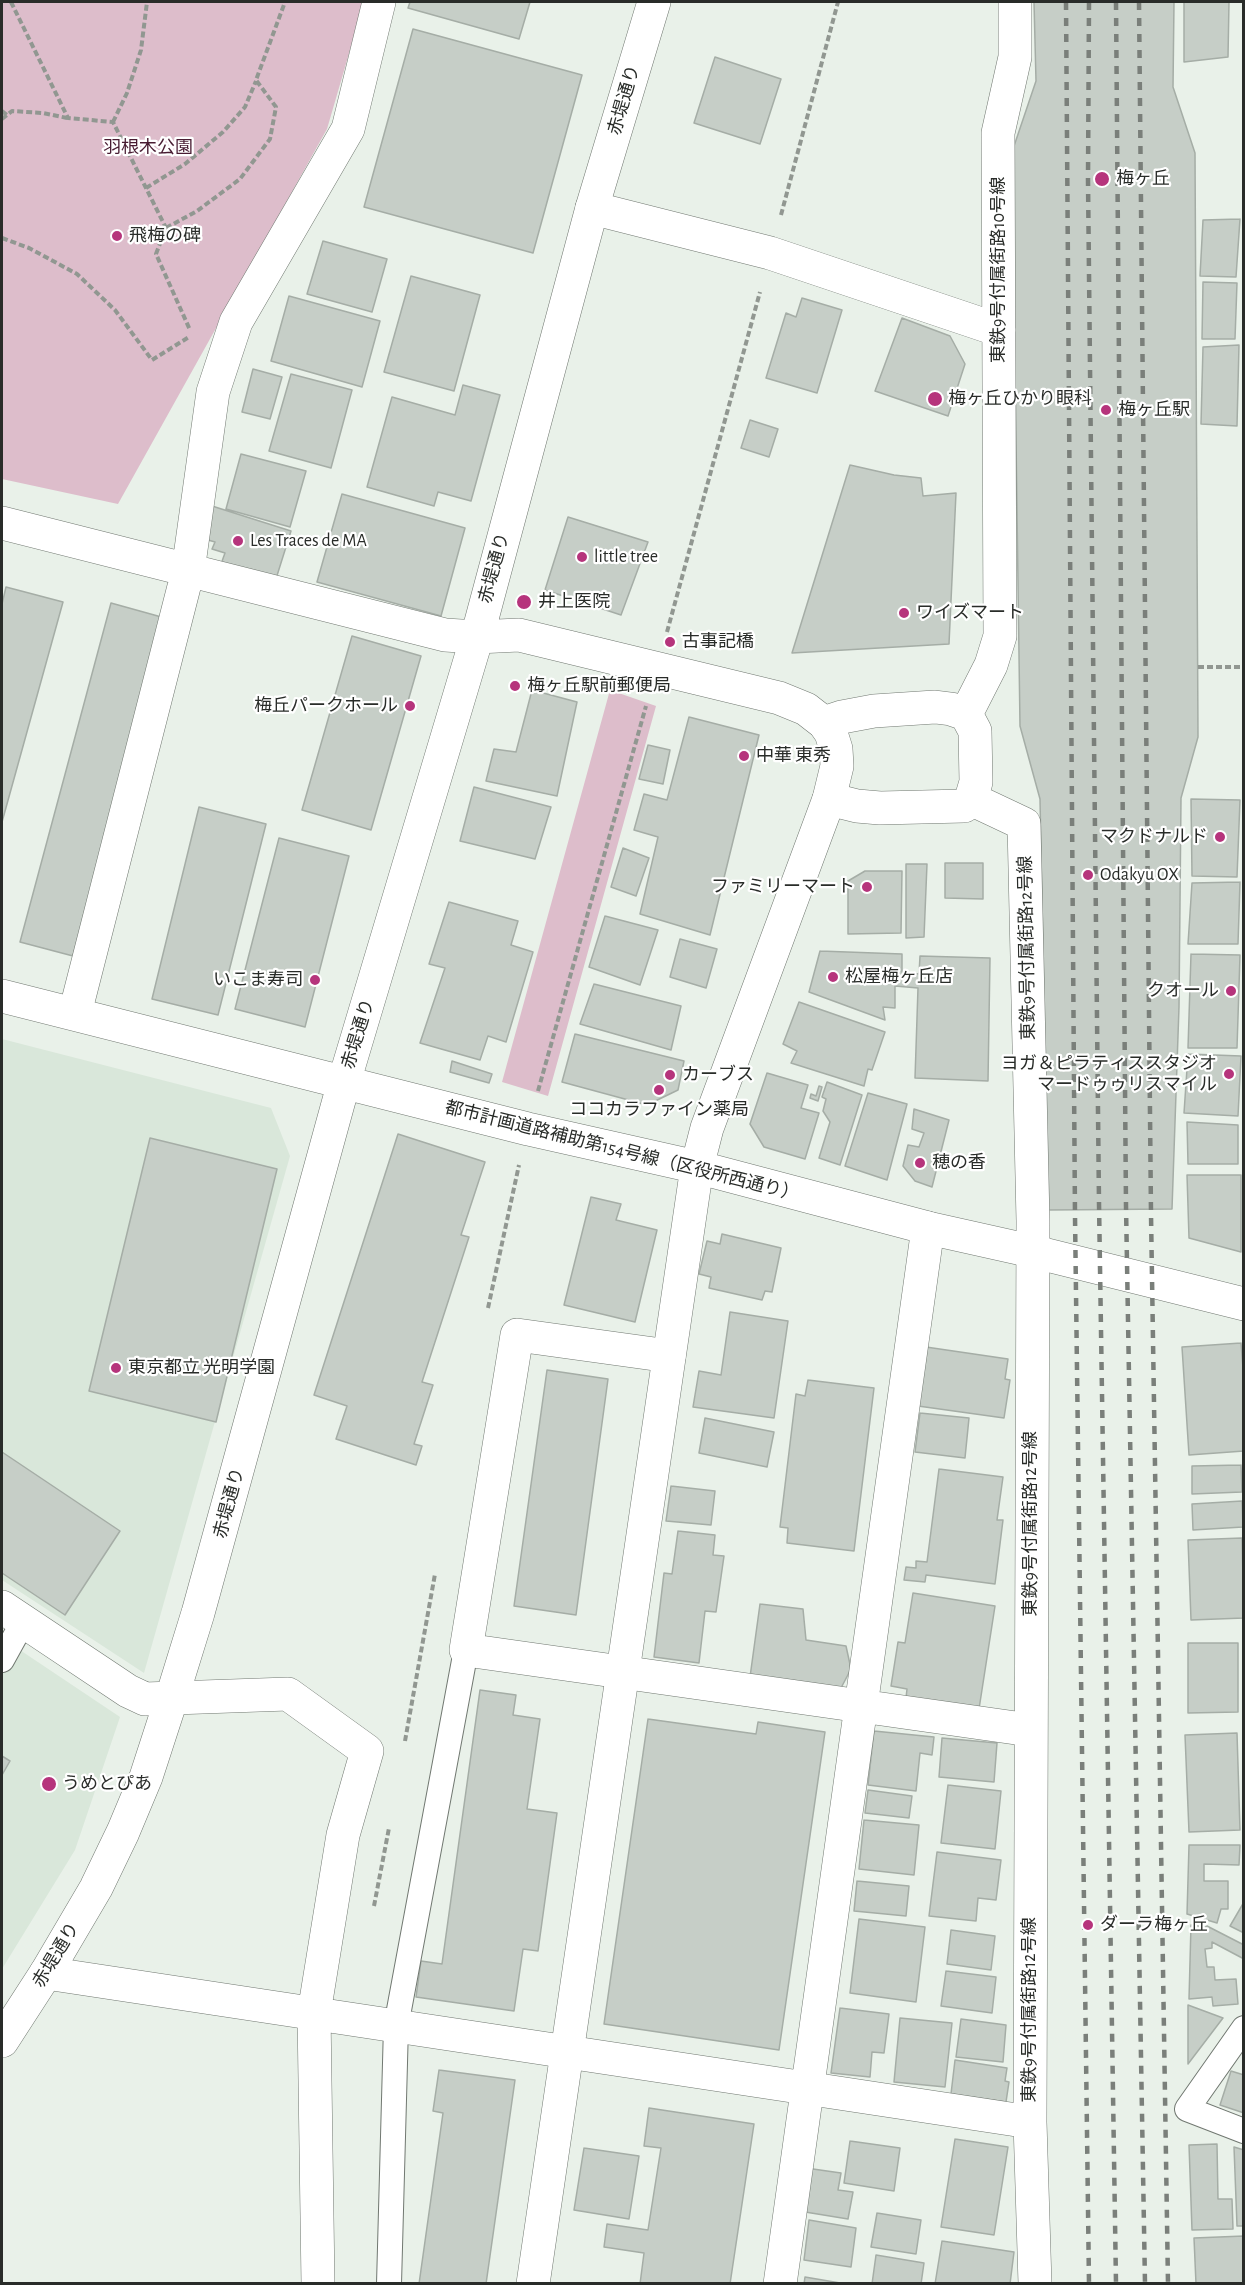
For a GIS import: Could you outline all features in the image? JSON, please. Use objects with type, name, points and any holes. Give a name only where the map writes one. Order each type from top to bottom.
[{"type":"street","points":[[75,1013],[188,571],[213,392],[236,322],[348,129],[379,2]]},
{"type":"street","name":"赤堤通り","points":[[2,2041],[46,1973],[96,1888],[146,1777],[172,1697],[198,1613],[344,1082],[477,637],[592,208],[654,2]]},
{"type":"street","name":"東鉄9号付属街路10号線","points":[[966,714],[991,665],[1000,636],[998,133],[1016,57],[1015,2]]},
{"type":"street","points":[[592,208],[770,253],[999,330]]},
{"type":"street","points":[[2,523],[445,635],[477,637],[519,635],[779,698],[806,709],[824,723],[831,733],[836,749],[837,766],[829,799],[711,1117],[697,1167],[533,2283]]},
{"type":"street","points":[[824,723],[842,717],[906,708],[951,709],[966,714],[975,731],[976,782],[970,799],[964,806],[880,808],[857,806],[829,799]]},
{"type":"street","name":"東鉄9号付属街路12号線","points":[[970,799],[1024,824],[1033,1221],[1031,1251],[1030,2122],[1035,2283]]},
{"type":"street","name":"都市計画道路補助第154号線（区役所西通り）","points":[[2,996],[528,1129],[697,1167],[928,1228],[1244,1304]]},
{"type":"street","points":[[780,2283],[928,1228]]},
{"type":"street","points":[[669,1356],[517,1335],[466,1650],[1030,1730]]},
{"type":"street","points":[[12,1615],[128,1691],[145,1699],[288,1694],[368,1751],[343,1835],[315,2013],[318,2283]]},
{"type":"street","points":[[46,1973],[1030,2122]]},
{"type":"lane","points":[[2,1660],[12,1615]]},
{"type":"lane","points":[[389,2283],[396,2026],[466,1650]]},
{"type":"lane","points":[[1244,2028],[1187,2109],[1244,2130]]},
{"type":"path","points":[[11,2],[68,118]]},
{"type":"path","points":[[113,122],[127,93],[141,50],[147,2]]},
{"type":"path","points":[[146,188],[185,164],[223,132],[244,107],[285,2]]},
{"type":"path","points":[[2,238],[29,248],[77,274],[115,310],[152,360],[192,335],[156,254],[166,228],[197,212],[240,179],[270,139],[276,107],[256,80]]},
{"type":"path","points":[[2,111],[7,115]]},
{"type":"path","points":[[2,119],[12,111],[113,122]]},
{"type":"path","points":[[113,122],[166,228]]},
{"type":"path","points":[[1198,667],[1244,667]]},
{"type":"shaded area","name":"東京都立 光明学園","points":[[2,1039],[271,1108],[290,1156],[144,1673],[2,1580]]},
{"type":"shaded area","name":"うめとぴあ","points":[[2,1638],[120,1717],[75,1850],[2,1969]]},
{"type":"green space","name":"羽根木公園","points":[[2,2],[364,2],[327,129],[118,504],[2,479]]},
{"type":"green space","points":[[610,690],[656,706],[548,1096],[502,1082]]},
{"type":"building","points":[[410,2],[530,2],[519,39],[408,8]]},
{"type":"building","name":"梅ヶ丘駅","points":[[1034,2],[1174,2],[1173,87],[1195,153],[1198,737],[1181,798],[1179,1007],[1172,1209],[1048,1210],[1040,799],[1020,726],[1012,152],[1036,81]]},
{"type":"building","points":[[1184,2],[1229,2],[1228,57],[1184,62]]},
{"type":"building","points":[[413,29],[582,75],[533,253],[364,207]]},
{"type":"building","points":[[715,57],[781,79],[760,144],[694,123]]},
{"type":"building","points":[[1240,219],[1236,277],[1200,276],[1203,220]]},
{"type":"building","points":[[323,241],[387,259],[372,312],[307,294]]},
{"type":"building","points":[[411,276],[480,295],[454,391],[384,372]]},
{"type":"building","points":[[1203,282],[1237,283],[1235,339],[1202,339]]},
{"type":"building","points":[[289,296],[380,321],[362,387],[271,361]]},
{"type":"building","points":[[802,298],[842,310],[817,393],[766,378],[786,313],[796,317]]},
{"type":"building","points":[[902,318],[950,336],[965,364],[948,416],[875,391]]},
{"type":"building","points":[[1239,345],[1237,426],[1201,424],[1203,347]]},
{"type":"building","points":[[253,369],[282,377],[270,419],[242,412]]},
{"type":"building","points":[[291,374],[352,390],[331,468],[269,451]]},
{"type":"building","points":[[463,385],[500,395],[471,501],[438,492],[434,506],[367,487],[392,397],[455,415]]},
{"type":"building","points":[[750,420],[778,429],[769,457],[741,448]]},
{"type":"building","points":[[241,454],[306,471],[290,527],[226,509]]},
{"type":"building","points":[[850,465],[894,475],[921,478],[923,496],[956,493],[949,644],[792,653]]},
{"type":"building","points":[[342,494],[465,528],[441,616],[317,582]]},
{"type":"building","points":[[212,506],[291,531],[275,582],[221,564],[225,553],[212,549],[215,542],[201,538]]},
{"type":"building","points":[[568,517],[648,542],[621,615],[545,590]]},
{"type":"building","points":[[6,587],[63,602],[2,822],[2,604]]},
{"type":"building","points":[[111,603],[165,618],[73,956],[20,942]]},
{"type":"building","points":[[352,636],[421,656],[371,830],[302,810]]},
{"type":"building","points":[[532,690],[577,702],[557,796],[486,781],[494,749],[516,752]]},
{"type":"building","points":[[689,717],[759,735],[710,935],[640,914],[658,837],[634,830],[644,794],[667,800]]},
{"type":"building","points":[[648,745],[670,750],[663,784],[639,779]]},
{"type":"building","points":[[474,787],[551,807],[535,859],[460,841]]},
{"type":"building","points":[[1191,799],[1240,800],[1237,877],[1192,876]]},
{"type":"building","points":[[199,807],[266,824],[218,1015],[152,999]]},
{"type":"building","points":[[279,838],[349,856],[305,1027],[235,1009]]},
{"type":"building","points":[[623,848],[649,858],[636,896],[611,887]]},
{"type":"building","points":[[945,863],[983,863],[983,899],[945,898]]},
{"type":"building","points":[[906,864],[927,864],[924,937],[906,938]]},
{"type":"building","points":[[865,871],[902,871],[901,933],[848,934],[848,881]]},
{"type":"building","points":[[1240,882],[1238,944],[1188,944],[1192,883]]},
{"type":"building","points":[[449,902],[518,921],[511,945],[533,952],[506,1042],[488,1036],[480,1060],[420,1043],[445,968],[429,964]]},
{"type":"building","points":[[605,916],[658,930],[640,985],[589,967]]},
{"type":"building","points":[[680,939],[717,949],[706,988],[670,977]]},
{"type":"building","points":[[820,951],[902,954],[902,972],[919,974],[920,956],[990,958],[988,1081],[915,1078],[918,988],[895,986],[895,1008],[883,1007],[885,1020],[809,992]]},
{"type":"building","points":[[1191,954],[1240,955],[1237,1048],[1188,1048]]},
{"type":"building","points":[[594,984],[681,1006],[671,1050],[580,1024]]},
{"type":"building","points":[[799,1002],[885,1032],[872,1070],[868,1069],[864,1086],[791,1063],[797,1051],[783,1044]]},
{"type":"building","points":[[575,1034],[684,1061],[678,1090],[647,1105],[562,1082]]},
{"type":"building","points":[[1188,1054],[1241,1056],[1238,1116],[1184,1113]]},
{"type":"building","points":[[452,1061],[492,1074],[489,1083],[450,1072]]},
{"type":"building","points":[[767,1073],[808,1085],[801,1108],[819,1113],[805,1159],[764,1147],[750,1124]]},
{"type":"building","points":[[827,1082],[862,1095],[840,1165],[819,1158],[830,1122],[823,1111],[826,1099],[822,1097]]},
{"type":"building","points":[[819,1086],[822,1087],[818,1101],[810,1098],[811,1094],[816,1096]]},
{"type":"building","points":[[868,1093],[907,1104],[887,1180],[845,1166]]},
{"type":"building","points":[[914,1109],[949,1120],[932,1187],[915,1181],[903,1166],[908,1145],[919,1147],[924,1133],[912,1129]]},
{"type":"building","points":[[1187,1122],[1238,1125],[1238,1164],[1188,1164]]},
{"type":"building","points":[[398,1134],[485,1162],[461,1235],[469,1237],[422,1382],[433,1385],[414,1444],[422,1446],[416,1465],[336,1439],[347,1406],[314,1395]]},
{"type":"building","points":[[150,1138],[277,1169],[216,1422],[89,1391]]},
{"type":"building","points":[[1187,1175],[1241,1175],[1241,1252],[1189,1238]]},
{"type":"building","points":[[591,1197],[621,1204],[616,1220],[657,1230],[635,1322],[564,1305]]},
{"type":"building","points":[[722,1234],[781,1248],[772,1292],[765,1291],[762,1300],[709,1288],[711,1277],[699,1274],[707,1241],[720,1244]]},
{"type":"building","points":[[730,1312],[788,1321],[774,1418],[693,1407],[699,1371],[721,1375]]},
{"type":"building","points":[[1241,1343],[1244,1381],[1244,1451],[1189,1455],[1182,1347]]},
{"type":"building","points":[[926,1347],[1008,1359],[1005,1379],[1010,1380],[1004,1418],[918,1406]]},
{"type":"building","points":[[547,1370],[608,1379],[576,1615],[514,1606]]},
{"type":"building","points":[[808,1380],[874,1388],[854,1551],[787,1543],[788,1528],[780,1527],[796,1394],[805,1396]]},
{"type":"building","points":[[920,1413],[969,1418],[965,1458],[915,1452]]},
{"type":"building","points":[[705,1418],[774,1432],[767,1467],[699,1453]]},
{"type":"building","points":[[2,1452],[120,1531],[65,1615],[2,1573]]},
{"type":"building","points":[[1241,1465],[1242,1492],[1192,1494],[1192,1466]]},
{"type":"building","points":[[939,1469],[1003,1477],[997,1520],[1003,1520],[995,1584],[926,1575],[925,1582],[904,1580],[906,1567],[916,1568],[916,1561],[927,1562]]},
{"type":"building","points":[[671,1486],[715,1491],[711,1525],[666,1521]]},
{"type":"building","points":[[1242,1501],[1243,1527],[1193,1530],[1192,1504]]},
{"type":"building","points":[[678,1531],[715,1535],[713,1555],[724,1556],[716,1612],[705,1611],[699,1663],[654,1657],[664,1573],[672,1574]]},
{"type":"building","points":[[1242,1538],[1244,1618],[1191,1620],[1188,1540]]},
{"type":"building","points":[[913,1593],[995,1606],[979,1709],[906,1698],[907,1689],[891,1686],[898,1642],[905,1643]]},
{"type":"building","points":[[760,1604],[803,1609],[806,1640],[846,1646],[851,1669],[841,1688],[750,1677]]},
{"type":"building","points":[[1188,1643],[1238,1643],[1238,1712],[1188,1713]]},
{"type":"building","points":[[480,1690],[516,1695],[513,1715],[540,1719],[527,1809],[557,1813],[538,1951],[523,1949],[514,2011],[416,1997],[421,1961],[442,1964]]},
{"type":"building","points":[[648,1719],[756,1734],[758,1722],[825,1732],[779,2050],[604,2024]]},
{"type":"building","points":[[874,1731],[934,1737],[932,1755],[920,1753],[916,1791],[868,1785]]},
{"type":"building","points":[[1237,1733],[1240,1830],[1189,1832],[1185,1735]]},
{"type":"building","points":[[942,1738],[997,1743],[994,1782],[939,1777]]},
{"type":"building","points":[[2,1756],[10,1761],[2,1775]]},
{"type":"building","points":[[948,1785],[1001,1791],[995,1849],[941,1843]]},
{"type":"building","points":[[868,1790],[912,1796],[909,1818],[865,1813]]},
{"type":"building","points":[[864,1820],[919,1825],[914,1875],[859,1869]]},
{"type":"building","points":[[1189,1845],[1240,1845],[1239,1865],[1204,1864],[1204,1881],[1228,1881],[1228,1909],[1221,1909],[1217,1923],[1187,1914]]},
{"type":"building","points":[[937,1852],[1001,1860],[996,1900],[978,1898],[976,1921],[929,1916]]},
{"type":"building","points":[[857,1881],[909,1886],[906,1916],[854,1911]]},
{"type":"building","points":[[1244,1902],[1244,1933],[1230,1926]]},
{"type":"building","points":[[859,1919],[925,1927],[916,2002],[850,1993]]},
{"type":"building","points":[[1191,1925],[1207,1926],[1244,1945],[1244,1959],[1212,1942],[1212,1948],[1205,1949],[1207,1967],[1214,1967],[1215,1980],[1236,1979],[1238,2004],[1213,2006],[1212,1997],[1189,1999]]},
{"type":"building","points":[[951,1930],[995,1936],[991,1970],[947,1964]]},
{"type":"building","points":[[946,1971],[996,1977],[992,2013],[941,2006]]},
{"type":"building","points":[[1188,2005],[1223,2018],[1188,2064]]},
{"type":"building","points":[[840,2008],[889,2014],[884,2053],[872,2052],[870,2077],[831,2073]]},
{"type":"building","points":[[900,2018],[952,2023],[945,2087],[894,2082]]},
{"type":"building","points":[[961,2019],[1006,2025],[1003,2062],[956,2057]]},
{"type":"building","points":[[955,2060],[1007,2068],[1005,2081],[1009,2082],[1006,2102],[951,2094]]},
{"type":"building","points":[[439,2070],[515,2080],[486,2284],[419,2284],[443,2113],[433,2111]]},
{"type":"building","points":[[1231,2071],[1244,2075],[1244,2113],[1220,2105]]},
{"type":"building","points":[[649,2108],[754,2124],[730,2284],[640,2284],[644,2253],[604,2247],[607,2224],[648,2230],[661,2148],[644,2146]]},
{"type":"building","points":[[955,2139],[1008,2147],[994,2235],[941,2227]]},
{"type":"building","points":[[850,2141],[900,2148],[894,2191],[844,2183]]},
{"type":"building","points":[[1217,2144],[1218,2199],[1232,2199],[1233,2229],[1192,2230],[1189,2145]]},
{"type":"building","points":[[1234,2147],[1244,2150],[1244,2226],[1237,2226]]},
{"type":"building","points":[[584,2148],[639,2156],[629,2219],[574,2210]]},
{"type":"building","points":[[806,2168],[841,2173],[838,2190],[853,2192],[848,2219],[799,2211]]},
{"type":"building","points":[[877,2213],[921,2220],[916,2254],[871,2247]]},
{"type":"building","points":[[809,2220],[856,2228],[851,2267],[804,2260]]},
{"type":"building","points":[[1244,2236],[1244,2284],[1196,2284],[1194,2238]]},
{"type":"building","points":[[942,2241],[1014,2252],[1010,2284],[935,2284]]},
{"type":"building","points":[[876,2255],[924,2263],[921,2284],[872,2284]]},
{"type":"building","points":[[805,2277],[846,2284],[804,2284]]},
{"type":"railway","points":[[1066,2],[1075,1216],[1089,2284]]},
{"type":"railway","points":[[1089,2],[1088,180],[1099,1203],[1116,2284]]},
{"type":"railway","points":[[1116,2],[1126,1206],[1145,2284]]},
{"type":"railway","points":[[1139,2],[1151,1214],[1168,2284]]},
{"type":"place","name":"梅ヶ丘","points":[[1102,179]]},
{"type":"place","name":"飛梅の碑","points":[[117,236]]},
{"type":"place","name":"梅ヶ丘ひかり眼科","points":[[935,399]]},
{"type":"place","name":"梅ヶ丘駅","points":[[1106,410]]},
{"type":"place","name":"Les Traces de MA","points":[[238,541]]},
{"type":"place","name":"little tree","points":[[582,557]]},
{"type":"place","name":"井上医院","points":[[524,602]]},
{"type":"place","name":"ワイズマート","points":[[904,613]]},
{"type":"place","name":"古事記橋","points":[[670,642]]},
{"type":"place","name":"梅ヶ丘駅前郵便局","points":[[515,686]]},
{"type":"place","name":"梅丘パークホール","points":[[410,706]]},
{"type":"place","name":"中華 東秀","points":[[744,756]]},
{"type":"place","name":"マクドナルド","points":[[1220,837]]},
{"type":"place","name":"Odakyu OX","points":[[1088,875]]},
{"type":"place","name":"ファミリーマート","points":[[867,887]]},
{"type":"place","name":"松屋梅ヶ丘店","points":[[833,977]]},
{"type":"place","name":"いこま寿司","points":[[315,980]]},
{"type":"place","name":"クオール","points":[[1231,991]]},
{"type":"place","name":"ヨガ＆ピラティススタジオ マードゥゥリスマイル","points":[[1229,1074]]},
{"type":"place","name":"カーブス","points":[[670,1075]]},
{"type":"place","name":"ココカラファイン薬局","points":[[659,1090]]},
{"type":"place","name":"穂の香","points":[[920,1163]]},
{"type":"place","name":"東京都立 光明学園","points":[[116,1368]]},
{"type":"place","name":"うめとぴあ","points":[[49,1784]]},
{"type":"place","name":"ダーラ梅ヶ丘","points":[[1088,1925]]}]
